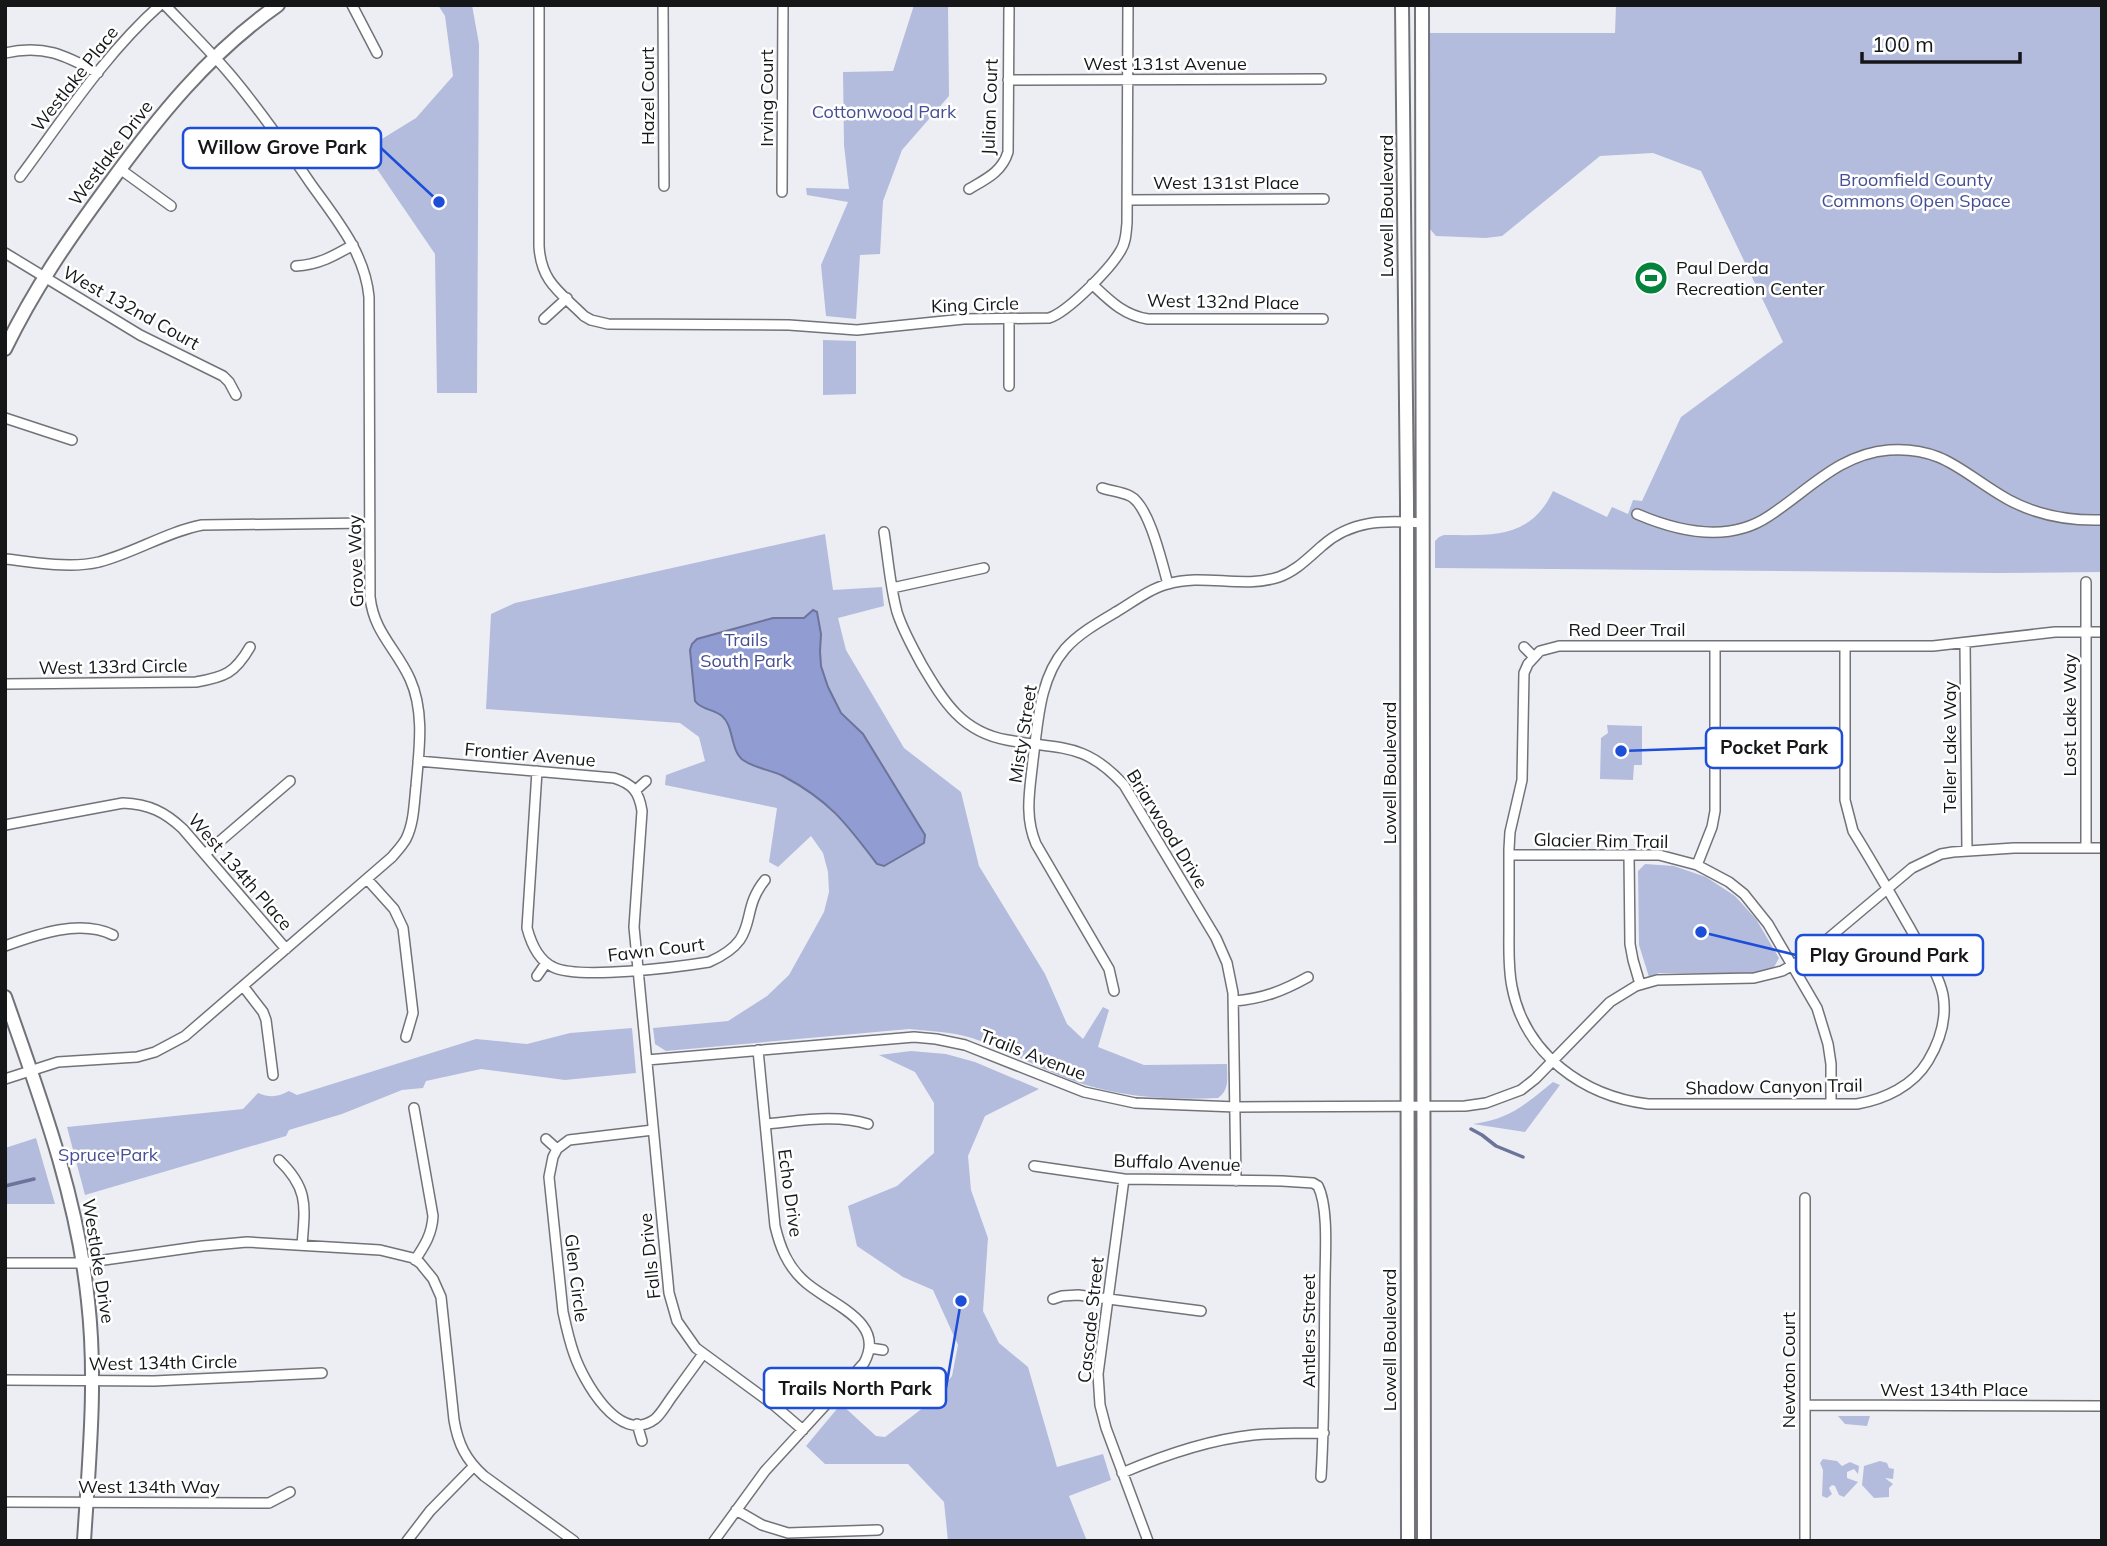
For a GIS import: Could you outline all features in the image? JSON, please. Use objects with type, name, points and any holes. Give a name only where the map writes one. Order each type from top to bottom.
[{"type":"main road","name":"Westlake Drive","points":[[5,349],[43,276],[164,111],[214,57],[278,5]]},
{"type":"main road","name":"Lowell Boulevard","points":[[1402,5],[1408,1541]]},
{"type":"main road","name":"Lowell Boulevard","points":[[1422,5],[1424,1541]]},
{"type":"main road","points":[[1404,164],[1409,189],[1410,234],[1412,240],[1422,242]]},
{"type":"main road","name":"Westlake Drive","points":[[5,997],[68,1188],[83,1263],[91,1326],[93,1381],[84,1541]]},
{"type":"street","name":"Grove Way","points":[[30,1070],[58,1062],[137,1057],[155,1052],[185,1036],[392,857],[405,840],[413,814],[420,720],[417,699],[404,666],[379,632],[370,602],[369,297],[366,275],[353,245],[267,121],[214,57],[163,5]]},
{"type":"street","name":"Westlake Place","points":[[20,177],[134,29],[163,5]]},
{"type":"street","points":[[352,5],[377,54]]},
{"type":"street","name":"King Circle","points":[[539,5],[540,259],[549,282],[591,320],[608,324],[778,325],[857,330],[964,319],[1049,318],[1068,307],[1116,259],[1127,230],[1128,5]]},
{"type":"street","name":"Hazel Court","points":[[663,5],[664,186]]},
{"type":"street","name":"Irving Court","points":[[782,192],[783,5]]},
{"type":"street","name":"Julian Court","points":[[969,189],[996,173],[1006,160],[1008,152],[1009,8]]},
{"type":"street","points":[[5,53],[45,51],[69,57],[98,73]]},
{"type":"street","name":"West 131st Avenue","points":[[1008,80],[1321,79]]},
{"type":"street","points":[[120,169],[171,206]]},
{"type":"street","name":"West 131st Place","points":[[1127,200],[1324,199]]},
{"type":"street","points":[[296,266],[324,261],[353,245]]},
{"type":"street","name":"West 132nd Court","points":[[5,253],[140,335],[223,376],[236,395]]},
{"type":"street","name":"West 132nd Place","points":[[1092,284],[1115,306],[1136,317],[1148,319],[1323,319]]},
{"type":"street","points":[[544,319],[567,298]]},
{"type":"street","points":[[1009,319],[1009,386]]},
{"type":"street","points":[[5,418],[72,440]]},
{"type":"street","points":[[1637,514],[1663,525],[1686,530],[1736,530],[1767,517],[1822,476],[1848,461],[1873,452],[1903,450],[1949,461],[2007,499],[2029,509],[2066,518],[2102,520]]},
{"type":"street","points":[[1102,488],[1133,497],[1153,534],[1168,584]]},
{"type":"street","points":[[5,559],[71,565],[97,562],[181,531],[211,524],[369,523]]},
{"type":"street","name":"Misty Street","points":[[1114,991],[1109,969],[1032,835],[1028,812],[1036,744],[1045,686],[1054,664],[1066,648],[1095,625],[1151,591],[1168,584],[1188,581],[1268,580],[1290,572],[1346,529],[1371,523],[1422,523]]},
{"type":"street","name":"Briarwood Drive","points":[[884,532],[892,588],[902,625],[945,703],[980,732],[1000,739],[1076,751],[1090,756],[1111,771],[1124,785],[1216,938],[1227,963],[1234,1001],[1236,1181]]},
{"type":"street","points":[[892,588],[985,569]]},
{"type":"street","name":"Lost Lake Way","points":[[2085,848],[2087,582]]},
{"type":"street","name":"Red Deer Trail","points":[[1533,656],[1540,650],[1559,646],[1933,646],[2055,632],[2102,632]]},
{"type":"street","name":"Teller Lake Way","points":[[1965,643],[1967,850]]},
{"type":"street","points":[[1698,865],[1715,811],[1715,646]]},
{"type":"street","name":"Shadow Canyon Trail","points":[[1552,1061],[1566,1074],[1596,1091],[1647,1104],[1857,1104],[1874,1101],[1897,1091],[1924,1069],[1938,1041],[1943,1021],[1942,992],[1930,963],[1853,831],[1848,815],[1845,800],[1845,646]]},
{"type":"street","points":[[1524,647],[1533,656],[1524,673],[1522,780],[1510,832],[1509,969],[1512,989],[1526,1027],[1552,1061]]},
{"type":"street","name":"West 133rd Circle","points":[[5,684],[210,680],[235,669],[250,648]]},
{"type":"street","name":"Frontier Avenue","points":[[418,761],[614,778],[627,782],[635,790]]},
{"type":"street","points":[[537,771],[526,922],[533,945],[547,963],[537,976]]},
{"type":"street","points":[[205,854],[290,781]]},
{"type":"street","points":[[646,781],[635,790],[642,811],[634,915],[647,1060]]},
{"type":"street","name":"West 134th Place","points":[[5,825],[114,805],[139,804],[156,809],[169,816],[205,854],[286,949]]},
{"type":"street","points":[[1629,855],[1630,944],[1640,984],[1671,979],[1754,978],[1793,966],[1912,868],[1941,854],[1967,850],[2102,848]]},
{"type":"street","name":"Glacier Rim Trail","points":[[1509,855],[1659,855],[1698,865],[1721,877],[1744,894],[1768,923],[1823,1024],[1831,1064],[1831,1104]]},
{"type":"street","points":[[367,879],[394,909],[403,928],[413,1013],[406,1038]]},
{"type":"street","name":"Fawn Court","points":[[547,963],[557,969],[581,973],[709,962],[732,950],[745,933],[757,890],[765,880]]},
{"type":"street","points":[[5,946],[80,927],[113,934]]},
{"type":"street","points":[[1234,1001],[1270,996],[1308,977]]},
{"type":"street","name":"Trails Avenue","points":[[647,1060],[894,1038],[936,1039],[965,1045],[1056,1082],[1102,1097],[1164,1106],[1465,1106],[1486,1103],[1521,1090],[1610,1002],[1640,984]]},
{"type":"street","points":[[243,986],[266,1020],[273,1076]]},
{"type":"street","name":"Echo Drive","points":[[758,1050],[775,1226],[780,1245],[790,1265],[803,1280],[859,1320],[866,1330],[870,1348]]},
{"type":"street","name":"Falls Drive","points":[[647,1060],[672,1306],[684,1333],[703,1354],[775,1406],[803,1430]]},
{"type":"street","points":[[5,1079],[30,1070]]},
{"type":"street","points":[[414,1108],[433,1216],[429,1238],[415,1260]]},
{"type":"street","points":[[765,1124],[833,1118],[868,1124]]},
{"type":"street","points":[[546,1139],[557,1149],[569,1140],[653,1130]]},
{"type":"street","name":"Glen Circle","points":[[557,1149],[549,1177],[566,1331],[585,1377],[602,1405],[617,1419],[637,1424]]},
{"type":"street","points":[[279,1160],[291,1171],[300,1187],[304,1209],[302,1245]]},
{"type":"street","name":"Buffalo Avenue","points":[[1034,1166],[1124,1179],[1282,1181],[1318,1186]]},
{"type":"street","name":"Cascade Street","points":[[1124,1179],[1098,1374],[1098,1394],[1106,1428],[1148,1541]]},
{"type":"street","points":[[1318,1186],[1326,1179]]},
{"type":"street","name":"Antlers Street","points":[[1318,1186],[1323,1201],[1324,1225],[1324,1433],[1321,1476]]},
{"type":"street","name":"Newton Court","points":[[1805,1198],[1805,1541]]},
{"type":"street","points":[[5,1263],[83,1263],[247,1242],[380,1250],[415,1260],[433,1279],[441,1297],[457,1436],[463,1452],[474,1466],[572,1540]]},
{"type":"street","points":[[1053,1299],[1079,1295],[1201,1311]]},
{"type":"street","points":[[714,1541],[765,1471],[864,1363],[870,1348],[883,1350]]},
{"type":"street","points":[[642,1441],[637,1424],[653,1420],[659,1414],[703,1354]]},
{"type":"street","name":"West 134th Circle","points":[[5,1380],[154,1381],[322,1373]]},
{"type":"street","name":"West 134th Place","points":[[1805,1405],[2102,1406]]},
{"type":"street","points":[[1122,1473],[1166,1455],[1235,1437],[1324,1433]]},
{"type":"street","points":[[407,1541],[430,1511],[474,1466]]},
{"type":"street","name":"West 134th Way","points":[[5,1502],[269,1503],[290,1492]]},
{"type":"street","points":[[736,1510],[762,1525],[788,1533],[878,1530]]},
{"type":"green space","points":[[438,5],[472,5],[479,44],[477,393],[437,393],[435,254],[364,150],[416,118],[453,76],[445,16]]},
{"type":"green space","name":"Cottonwood Park","points":[[914,5],[948,5],[949,96],[902,150],[883,201],[880,254],[860,255],[856,319],[826,316],[821,265],[848,202],[807,195],[806,188],[849,189],[844,145],[843,72],[893,71]]},
{"type":"green space","name":"Broomfield County Commons Open Space","points":[[1616,5],[2102,5],[2102,572],[1435,568],[1435,541],[1439,537],[1493,534],[1521,526],[1533,519],[1544,507],[1553,491],[1607,517],[1612,507],[1628,514],[1633,500],[1642,501],[1681,417],[1783,342],[1701,171],[1653,153],[1600,156],[1502,236],[1436,236],[1429,228],[1429,33],[1615,33]]},
{"type":"green space","points":[[823,340],[856,341],[856,394],[823,395]]},
{"type":"green space","name":"Trails South Park","points":[[825,534],[833,590],[882,587],[884,606],[838,618],[846,650],[904,748],[961,792],[979,866],[1045,974],[1067,1024],[1083,1039],[1103,1007],[1109,1010],[1098,1047],[1144,1065],[1227,1064],[1226,1087],[1218,1098],[1184,1099],[1118,1093],[1072,1080],[972,1038],[933,1031],[909,1029],[666,1051],[655,1044],[653,1028],[728,1021],[767,996],[789,975],[824,912],[829,892],[823,853],[811,836],[778,867],[769,862],[777,808],[665,785],[666,775],[705,761],[699,737],[680,723],[486,709],[491,614],[515,603]]},
{"type":"green space","points":[[1607,725],[1642,726],[1642,765],[1634,765],[1633,780],[1600,779],[1601,738],[1608,733]]},
{"type":"green space","points":[[1645,864],[1674,866],[1706,877],[1735,896],[1756,919],[1779,958],[1773,969],[1753,974],[1659,973],[1649,977],[1639,945],[1638,871]]},
{"type":"green space","name":"Spruce Park","points":[[632,1028],[636,1073],[565,1080],[481,1069],[426,1081],[423,1088],[402,1090],[342,1114],[289,1130],[286,1136],[85,1195],[67,1127],[243,1109],[258,1093],[274,1096],[289,1091],[297,1095],[476,1039],[527,1044],[570,1033]]},
{"type":"green space","points":[[911,1051],[946,1054],[975,1062],[1039,1089],[985,1116],[968,1156],[971,1190],[988,1238],[983,1311],[999,1343],[1028,1367],[1057,1467],[1103,1454],[1111,1480],[1069,1496],[1087,1541],[948,1541],[944,1502],[908,1464],[825,1464],[806,1446],[841,1404],[876,1436],[885,1437],[928,1404],[952,1376],[958,1345],[933,1290],[903,1277],[857,1246],[848,1206],[897,1186],[934,1153],[934,1103],[915,1072],[879,1055]]},
{"type":"green space","points":[[1553,1082],[1560,1085],[1525,1132],[1473,1124],[1507,1115]]},
{"type":"green space","points":[[36,1138],[55,1204],[5,1204],[5,1148]]},
{"type":"green space","points":[[1838,1416],[1870,1416],[1867,1426],[1845,1424]]},
{"type":"green space","points":[[1823,1459],[1837,1461],[1842,1466],[1850,1462],[1859,1466],[1858,1474],[1854,1469],[1847,1472],[1847,1478],[1858,1482],[1844,1497],[1839,1495],[1832,1485],[1829,1488],[1832,1494],[1827,1498],[1822,1496],[1823,1470],[1820,1463]]},
{"type":"green space","points":[[1880,1461],[1894,1469],[1893,1479],[1885,1478],[1893,1484],[1889,1488],[1889,1497],[1874,1498],[1862,1485],[1864,1466]]},
{"type":"shaded area","points":[[813,610],[817,612],[821,634],[821,666],[828,687],[841,713],[863,734],[925,835],[924,843],[884,866],[877,864],[846,825],[825,804],[783,776],[743,760],[736,750],[726,720],[695,701],[690,650],[697,639],[773,618],[804,618]]},
{"type":"waterway","points":[[1471,1129],[1496,1146],[1523,1157]]},
{"type":"waterway","points":[[87,1161],[124,1152]]},
{"type":"waterway","points":[[5,1186],[34,1179]]},
{"type":"place","name":"Willow Grove Park","points":[[439,202]]},
{"type":"place","name":"Paul Derda Recreation Center","points":[[1651,278]]},
{"type":"place","name":"Pocket Park","points":[[1621,751]]},
{"type":"place","name":"Play Ground Park","points":[[1701,932]]},
{"type":"place","name":"Trails North Park","points":[[961,1301]]}]
